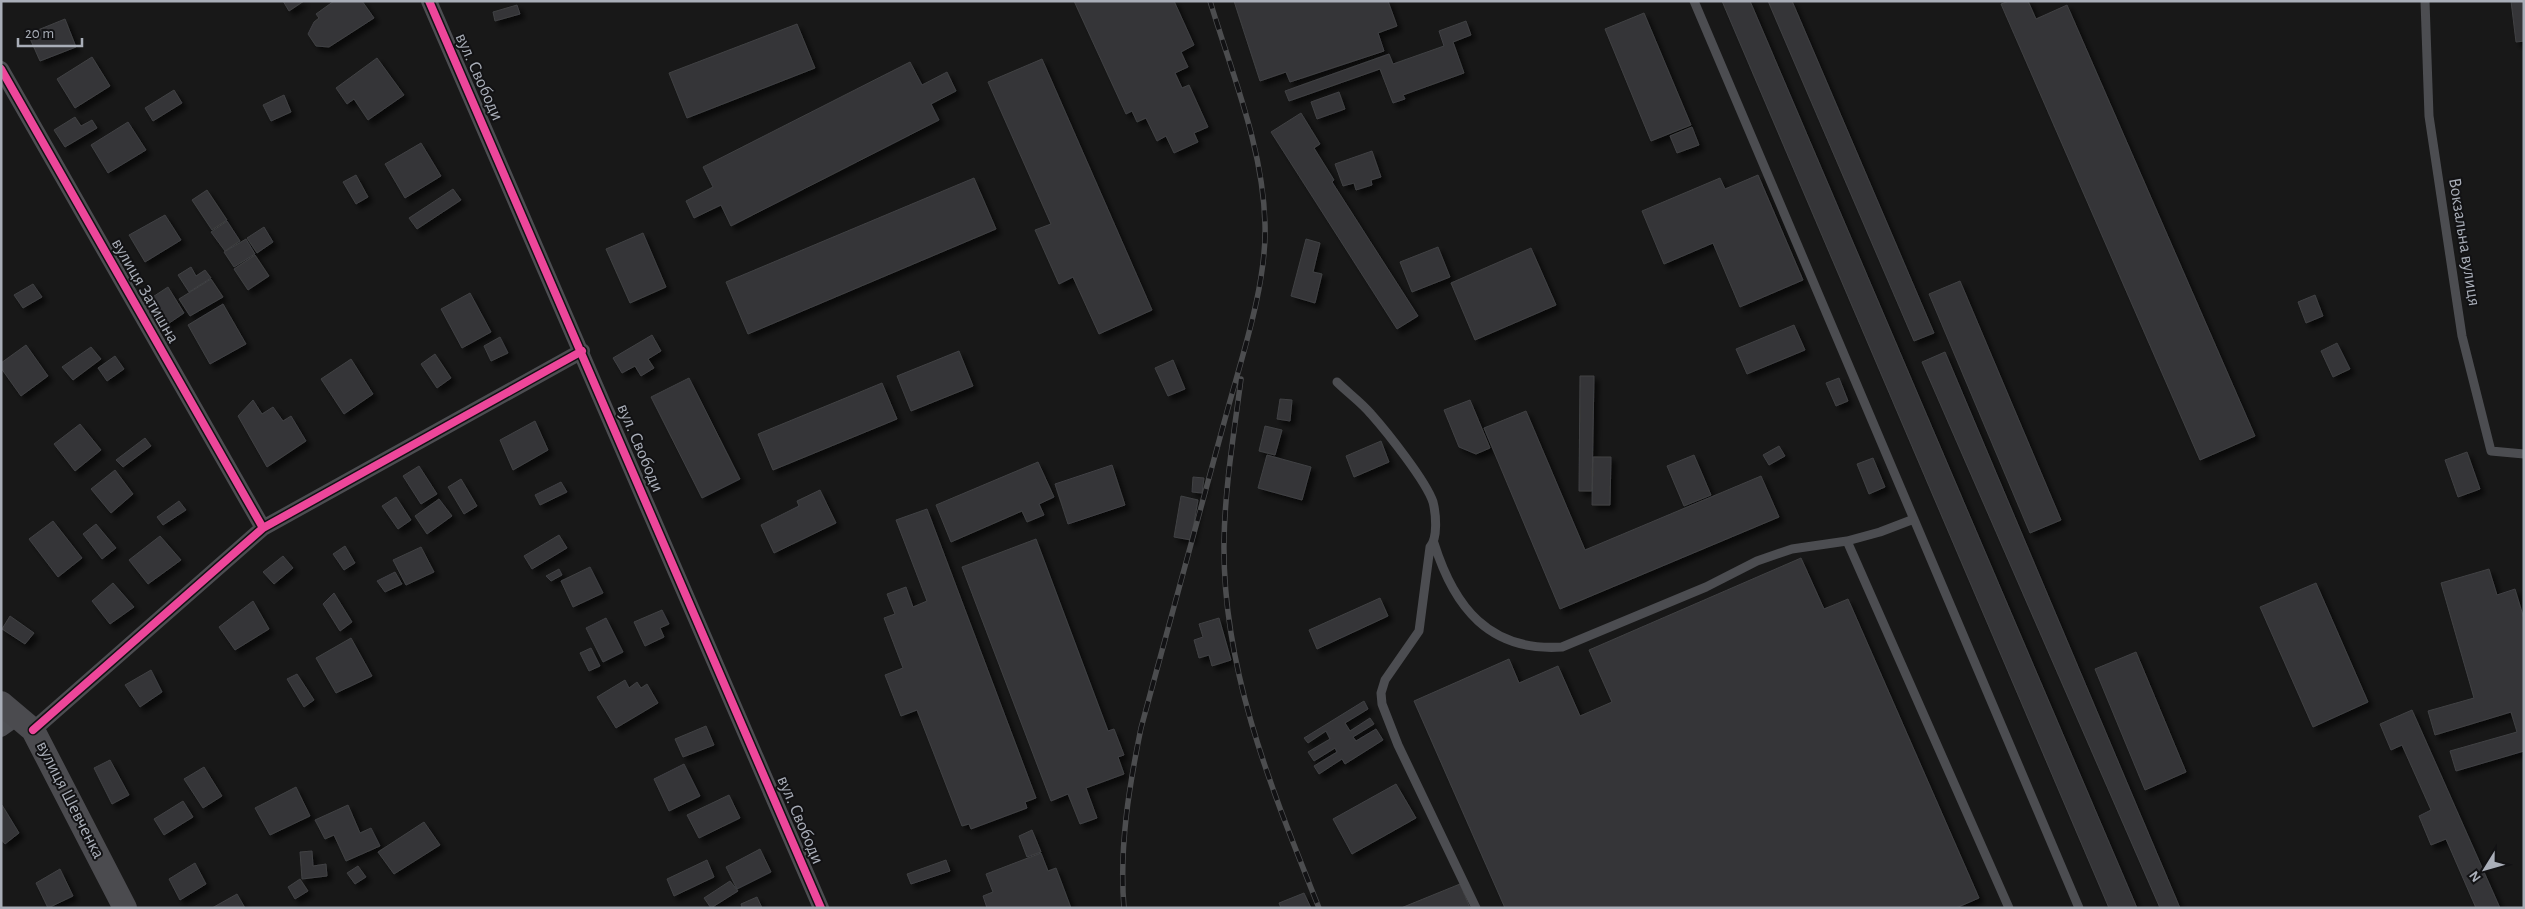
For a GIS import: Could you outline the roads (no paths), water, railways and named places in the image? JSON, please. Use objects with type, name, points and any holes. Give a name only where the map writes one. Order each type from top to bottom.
[{"type":"street","name":"вул. Свободи","points":[[429,1],[582,351],[821,908]]},
{"type":"street","name":"вулиця Затишна","points":[[1,69],[263,528]]},
{"type":"street","points":[[13,720],[263,528],[582,351]]},
{"type":"street","name":"вулиця Шевченка","points":[[13,720],[125,908]]},
{"type":"lane","points":[[1694,1],[2080,908]]},
{"type":"lane","name":"Вокзальна вулиця","points":[[2425,1],[2428,116],[2462,336],[2491,451],[2524,454]]},
{"type":"lane","points":[[1337,382],[1370,413],[1425,488],[1433,502],[1434,543],[1442,569],[1454,592],[1470,613],[1486,628],[1503,639],[1544,648],[1562,647],[1706,587],[1757,561],[1792,549],[1847,541],[1914,519]]},
{"type":"lane","points":[[1847,541],[2008,908]]},
{"type":"lane","points":[[1434,543],[1429,556],[1419,631],[1385,680],[1381,693],[1382,704],[1398,745],[1476,908]]},
{"type":"railway","points":[[1124,908],[1123,862],[1126,817],[1141,728],[1252,322],[1265,247],[1263,195],[1253,139],[1210,1]]},
{"type":"railway","points":[[1241,379],[1230,460],[1224,541],[1226,589],[1231,636],[1253,729],[1284,819],[1319,908]]}]
